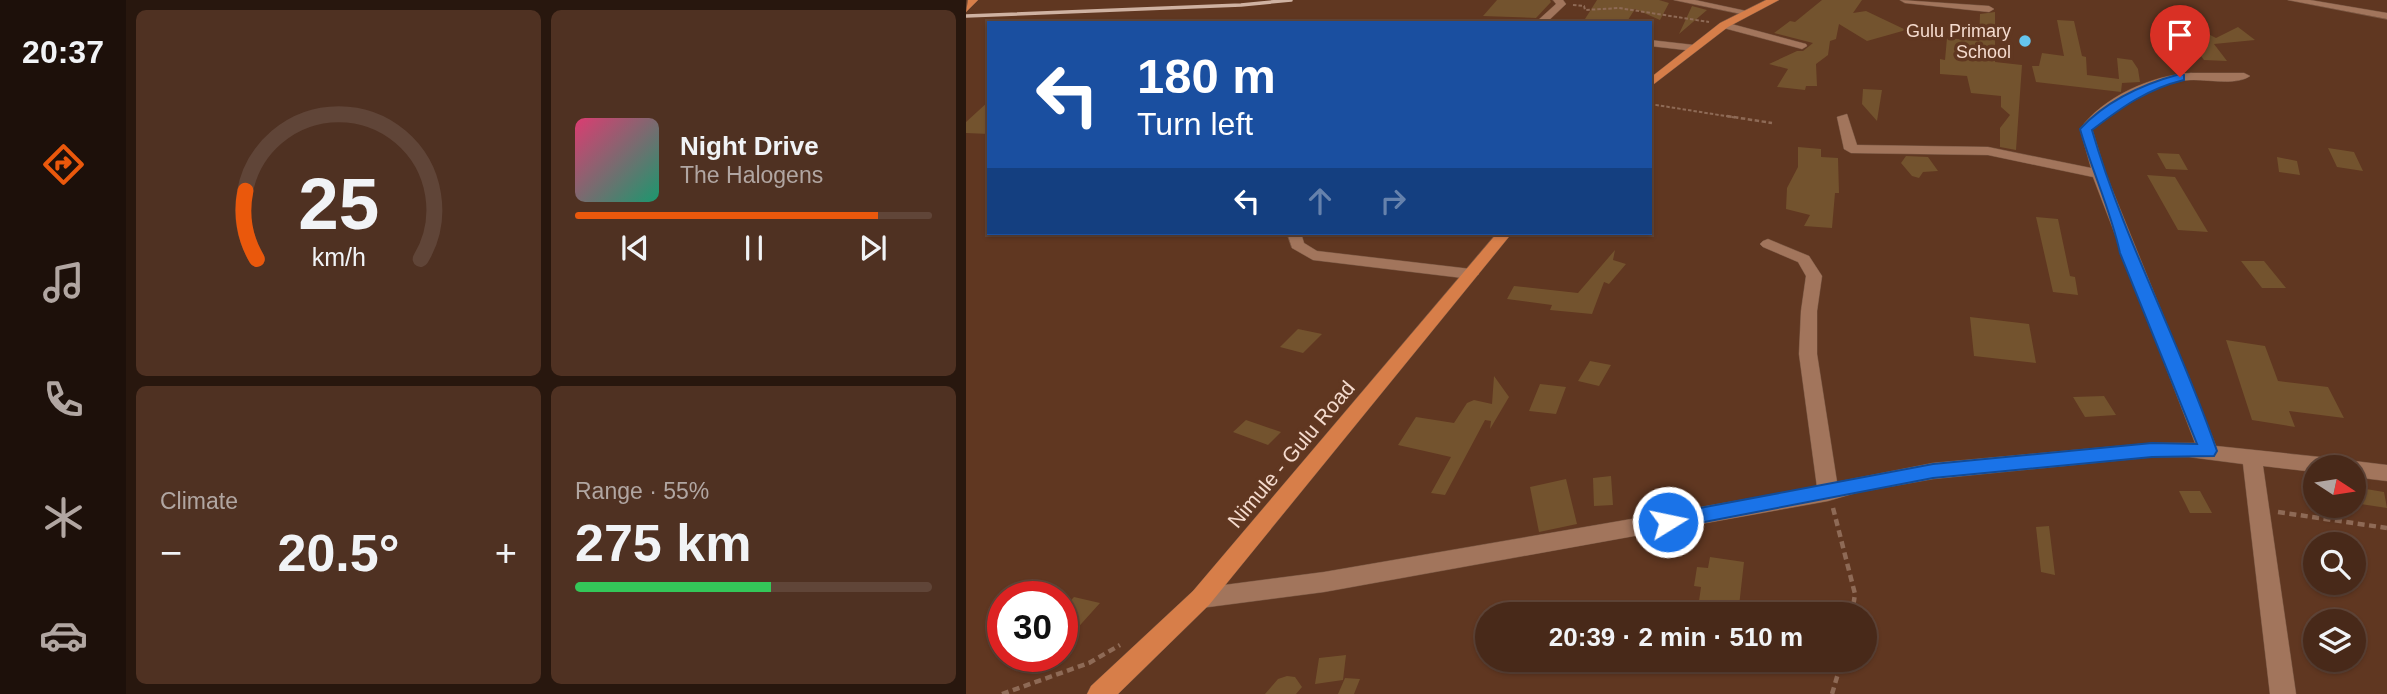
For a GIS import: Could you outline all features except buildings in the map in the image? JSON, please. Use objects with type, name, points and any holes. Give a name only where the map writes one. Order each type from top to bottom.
[{"type":"main road","points":[[966,9],[973,0]]},
{"type":"main road","points":[[1652,82],[1724,25],[1773,0]]},
{"type":"main road","name":"Nimule - Gulu Road","points":[[1100,694],[1201,598],[1503,235]]},
{"type":"street","points":[[1678,0],[1746,12]]},
{"type":"street","points":[[1905,0],[1989,9]]},
{"type":"street","points":[[2293,0],[2387,16]]},
{"type":"street","points":[[1542,21],[1560,2]]},
{"type":"street","points":[[1724,25],[1802,46]]},
{"type":"street","points":[[1652,43],[1694,48]]},
{"type":"street","points":[[2208,451],[2098,174],[2086,129],[2103,113],[2152,85],[2172,78],[2244,76]]},
{"type":"street","points":[[1843,117],[1852,149],[1988,150],[2098,174]]},
{"type":"street","points":[[1294,235],[1297,245],[1313,255],[1471,275]]},
{"type":"street","points":[[1768,244],[1804,259],[1814,276],[1809,311],[1808,354],[1828,493]]},
{"type":"street","points":[[1201,598],[1324,582],[1828,493],[1859,484],[1933,471],[2152,450],[2208,451],[2303,463]]},
{"type":"street","points":[[2252,457],[2283,694]]},
{"type":"street","points":[[2366,470],[2387,473]]},
{"type":"path","points":[[1560,2],[1584,6],[1586,10],[1619,8],[1650,11],[1724,25]]},
{"type":"path","points":[[1652,104],[1772,123]]},
{"type":"path","points":[[1828,493],[1840,528],[1855,594],[1854,602]]},
{"type":"path","points":[[2259,509],[2387,528]]},
{"type":"path","points":[[1002,694],[1089,663],[1123,643]]},
{"type":"path","points":[[1832,694],[1838,672]]},
{"type":"railway","points":[[966,16],[1241,5],[1291,0]]},
{"type":"place","name":"Gulu Primary School","points":[[2025,41]]},
{"type":"route","points":[[1668,522],[1933,471],[2152,450],[2208,451],[2158,323],[2127,253],[2120,224],[2098,174],[2086,129],[2087,125],[2126,98],[2152,85],[2180,77]]}]
